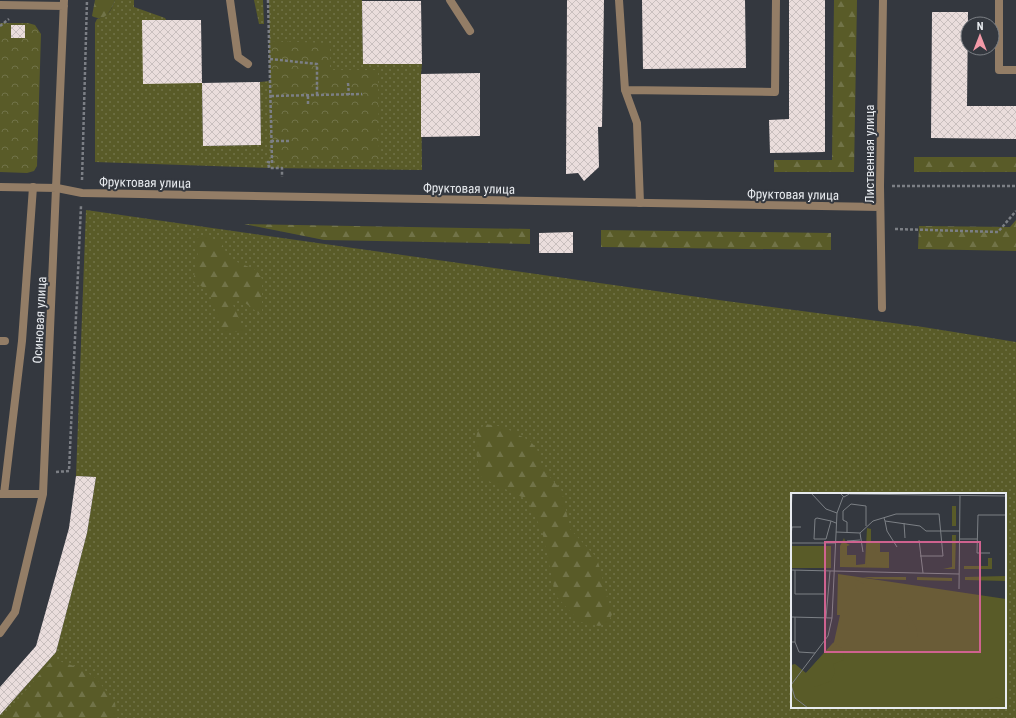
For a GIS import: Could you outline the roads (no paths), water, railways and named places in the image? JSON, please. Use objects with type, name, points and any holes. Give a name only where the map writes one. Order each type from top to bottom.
[{"type":"street","points":[[230,0],[238,57],[248,64]]},
{"type":"street","points":[[450,0],[470,31]]},
{"type":"street","points":[[619,0],[625,90],[637,123],[640,203]]},
{"type":"street","points":[[625,90],[775,92],[776,0]]},
{"type":"street","name":"Лиственная улица","points":[[882,308],[880,186],[883,0]]},
{"type":"street","points":[[999,0],[1000,70],[1016,70]]},
{"type":"street","points":[[0,5],[64,3]]},
{"type":"street","name":"Осиновая улица","points":[[0,633],[16,612],[43,494],[64,3]]},
{"type":"street","name":"Фруктовая улица","points":[[0,186],[57,188],[82,193],[880,207]]},
{"type":"street","points":[[33,187],[22,341],[2,494],[43,494]]}]
